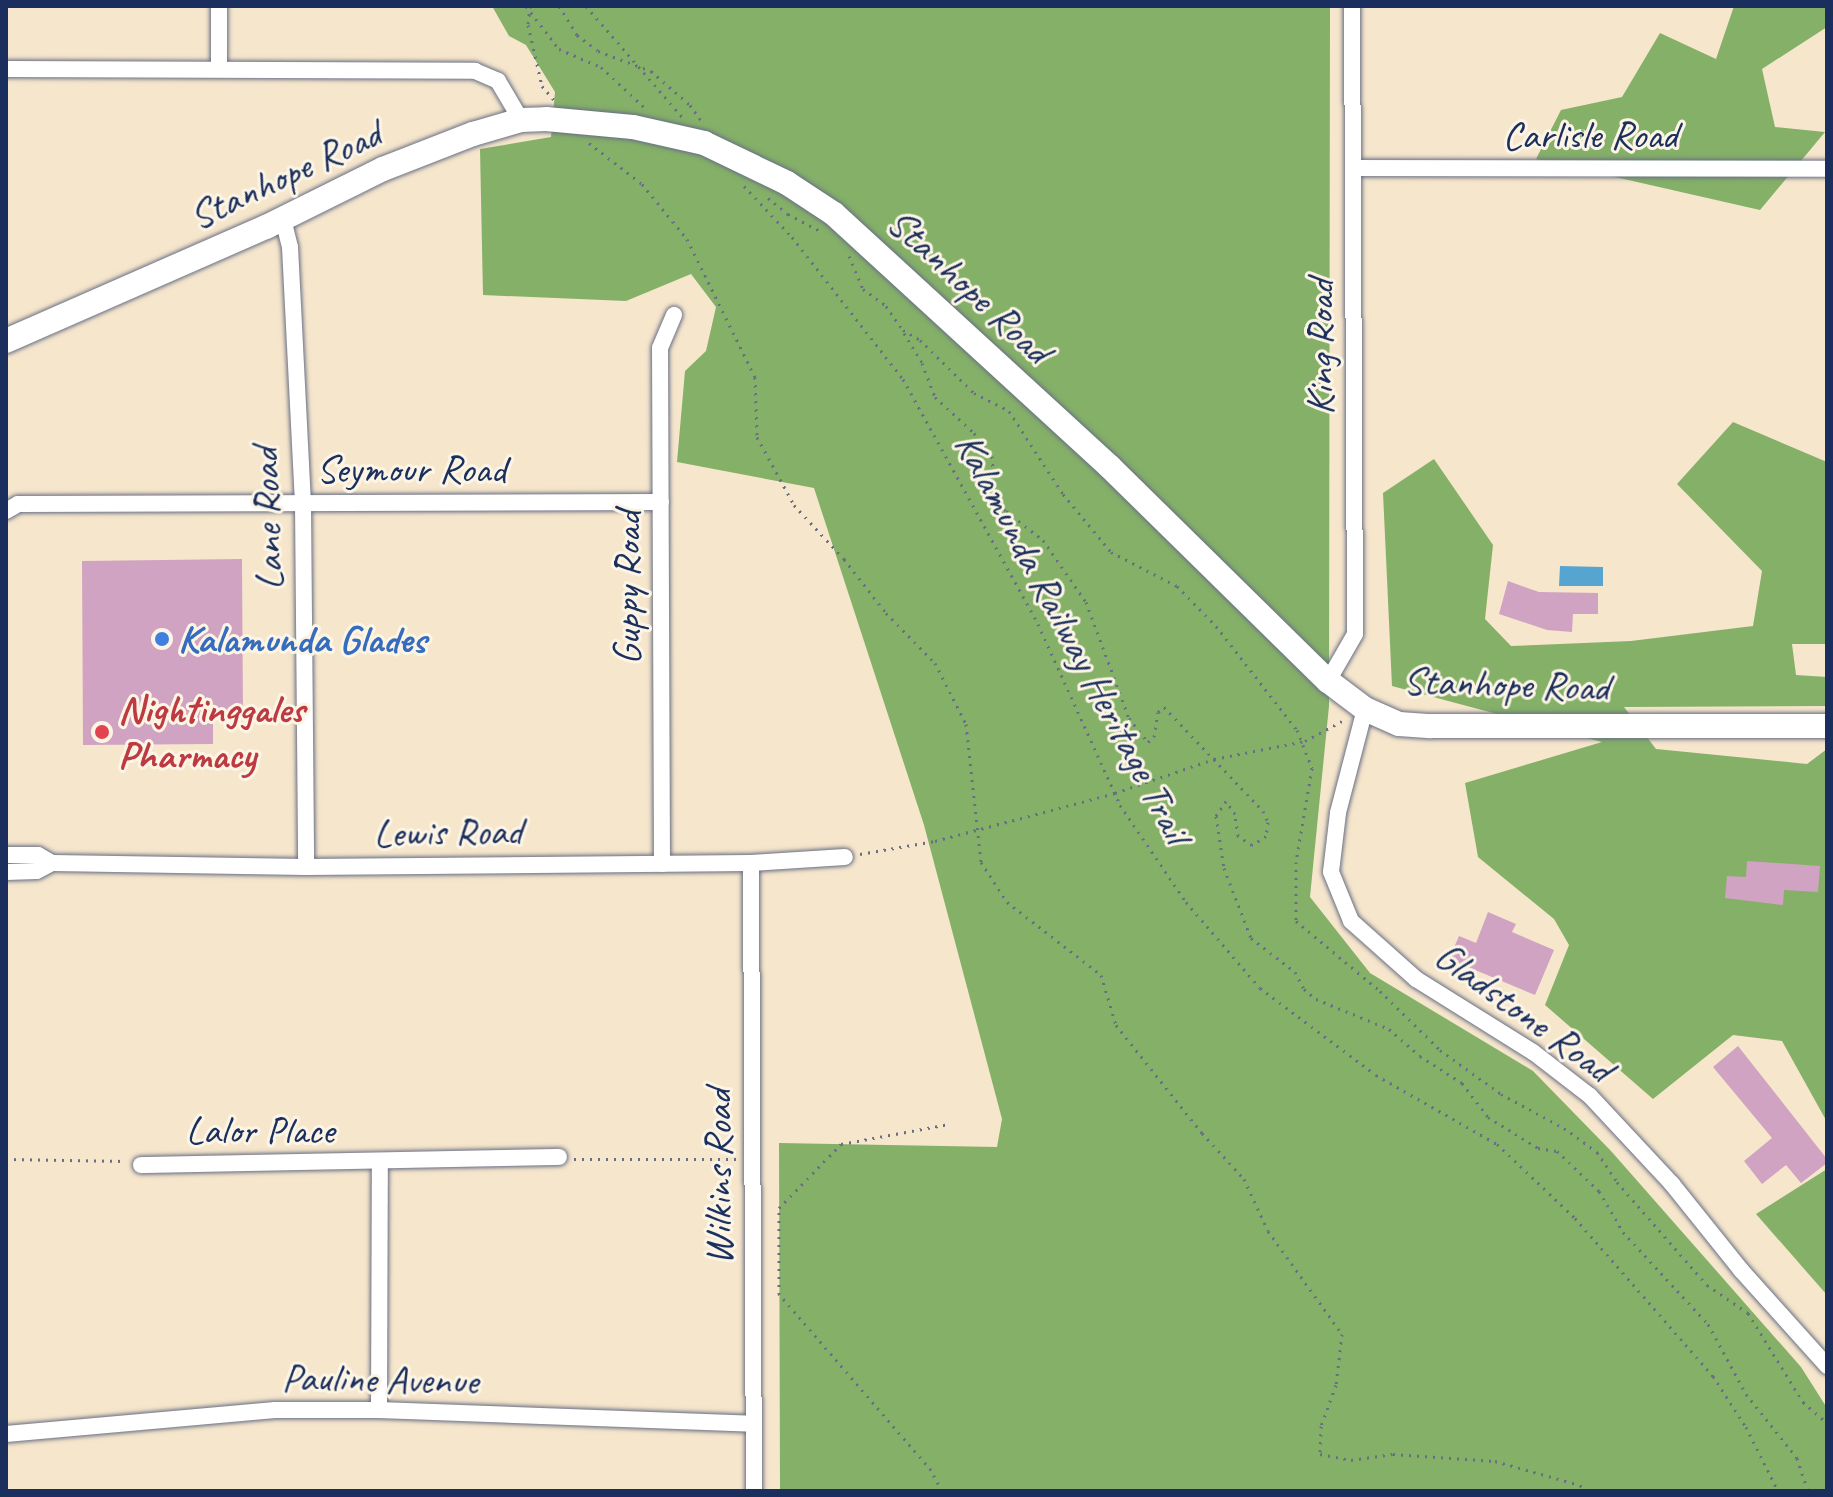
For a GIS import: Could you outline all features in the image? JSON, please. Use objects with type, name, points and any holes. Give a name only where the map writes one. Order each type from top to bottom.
[{"type":"street","points":[[219,6],[219,68]]},
{"type":"street","name":"King Road","points":[[1328,681],[1355,634],[1352,6]]},
{"type":"street","points":[[6,69],[475,71],[498,81],[521,120]]},
{"type":"street","name":"Stanhope Road","points":[[6,341],[283,219],[383,169],[521,120],[571,120],[633,127],[714,147],[787,183],[834,214],[1110,467],[1328,681],[1365,709],[1399,724],[1431,726],[1827,726]]},
{"type":"street","name":"Carlisle Road","points":[[1353,168],[1827,169]]},
{"type":"street","name":"Lane Road","points":[[283,219],[290,247],[303,504],[306,867]]},
{"type":"street","name":"Guppy Road","points":[[662,864],[660,348],[674,315]]},
{"type":"street","name":"Seymour Road","points":[[10,504],[661,502]]},
{"type":"street","name":"Gladstone Road","points":[[1365,709],[1338,813],[1331,872],[1351,921],[1416,979],[1533,1052],[1590,1096],[1672,1184],[1741,1270],[1827,1366]]},
{"type":"street","name":"Lewis Road","points":[[6,855],[38,855],[52,863],[306,867],[751,863],[845,857]]},
{"type":"street","name":"Lewis Road","points":[[6,872],[37,871],[52,863]]},
{"type":"street","name":"Wilkins Road","points":[[751,863],[754,1491]]},
{"type":"street","name":"Lalor Place","points":[[141,1165],[380,1163],[559,1157]]},
{"type":"street","name":"Lalor Place","points":[[379,1410],[380,1163]]},
{"type":"street","name":"Pauline Avenue","points":[[6,1434],[275,1410],[379,1410],[753,1424]]},
{"type":"path","points":[[528,6],[528,25],[542,86],[595,152],[642,184],[687,239],[755,377],[757,437],[794,505],[844,559],[886,613],[935,663],[966,724],[981,862],[1007,902],[1101,975],[1116,1025],[1202,1133],[1244,1179],[1268,1231],[1342,1334],[1336,1385],[1321,1426],[1320,1454],[1351,1460],[1393,1454],[1495,1461],[1580,1485],[1585,1491]]},
{"type":"path","points":[[559,6],[577,35],[587,43],[613,58],[651,71],[690,105],[714,147]]},
{"type":"path","points":[[586,6],[714,147]]},
{"type":"path","points":[[529,13],[559,49],[601,67],[646,109]]},
{"type":"path","name":"Kalamunda Railway Heritage Trail","points":[[743,185],[792,237],[903,379],[1038,624],[1115,793],[1186,902],[1260,988],[1376,1075],[1497,1144],[1575,1218],[1713,1376],[1746,1427],[1778,1491]]},
{"type":"path","points":[[764,194],[788,214],[823,233]]},
{"type":"path","points":[[841,248],[849,256],[863,289],[886,306],[903,330],[922,363],[935,397],[974,433],[992,456],[995,496],[1006,511],[1043,540],[1086,602],[1129,718],[1148,742],[1154,737],[1158,712],[1164,707],[1263,811],[1268,822],[1266,836],[1252,845],[1238,836],[1235,814],[1226,801],[1217,810],[1224,868],[1251,938],[1295,972],[1304,989],[1316,999],[1389,1029],[1420,1056],[1462,1083],[1488,1117],[1538,1148],[1557,1151],[1599,1191],[1623,1232],[1708,1324],[1746,1394],[1797,1458],[1808,1491]]},
{"type":"path","points":[[903,330],[920,340],[974,393],[1009,411],[1063,494],[1111,552],[1177,586],[1232,646],[1305,741],[1312,768],[1296,862],[1296,921],[1380,991],[1440,1050],[1501,1094],[1564,1128],[1597,1152],[1617,1182],[1707,1285],[1748,1313],[1803,1402],[1827,1423]]},
{"type":"path","points":[[845,857],[935,841],[1115,793],[1214,759],[1305,741],[1365,709]]},
{"type":"path","points":[[942,1491],[931,1470],[779,1294],[779,1208],[841,1144],[949,1124]]},
{"type":"path","points":[[559,1157],[752,1159]]},
{"type":"path","points":[[6,1159],[116,1159],[141,1165]]},
{"type":"green space","points":[[492,6],[1330,6],[1329,706],[1310,897],[1370,973],[1533,1071],[1611,1151],[1801,1367],[1827,1408],[1827,1491],[780,1491],[779,1143],[997,1147],[1002,1119],[924,825],[814,488],[677,462],[685,371],[706,351],[716,307],[691,274],[626,301],[483,295],[480,149],[551,137],[555,92],[526,45],[509,36]]},
{"type":"green space","points":[[1734,6],[1827,6],[1827,27],[1762,69],[1775,127],[1825,132],[1760,210],[1536,159],[1561,110],[1622,97],[1660,33],[1716,59]]},
{"type":"green space","points":[[1733,422],[1827,462],[1827,644],[1792,644],[1796,675],[1827,677],[1827,706],[1624,707],[1656,749],[1807,764],[1827,749],[1827,1122],[1782,1041],[1733,1035],[1653,1099],[1545,1005],[1569,945],[1554,919],[1478,857],[1465,783],[1602,742],[1392,686],[1383,493],[1434,459],[1493,545],[1485,619],[1511,646],[1631,641],[1753,626],[1762,571],[1677,484]]},
{"type":"green space","points":[[1827,1169],[1827,1295],[1756,1214]]},
{"type":"water","points":[[1560,566],[1603,567],[1603,586],[1559,586]]},
{"type":"building","name":"Kalamunda Glades","points":[[242,559],[243,717],[213,717],[213,744],[83,745],[82,561]]},
{"type":"building","points":[[1508,581],[1539,592],[1598,593],[1598,614],[1573,614],[1572,632],[1547,630],[1499,614]]},
{"type":"building","points":[[1747,861],[1820,866],[1818,892],[1784,890],[1783,905],[1725,898],[1727,876],[1746,877]]},
{"type":"building","points":[[1488,912],[1516,924],[1512,932],[1554,950],[1535,995],[1449,959],[1459,936],[1476,943]]},
{"type":"building","points":[[1738,1046],[1827,1159],[1827,1163],[1801,1183],[1786,1165],[1762,1184],[1744,1161],[1772,1138],[1713,1067]]},
{"type":"place","name":"Kalamunda Glades","points":[[162,639]]},
{"type":"place","name":"Nightinggales Pharmacy","points":[[102,732]]}]
